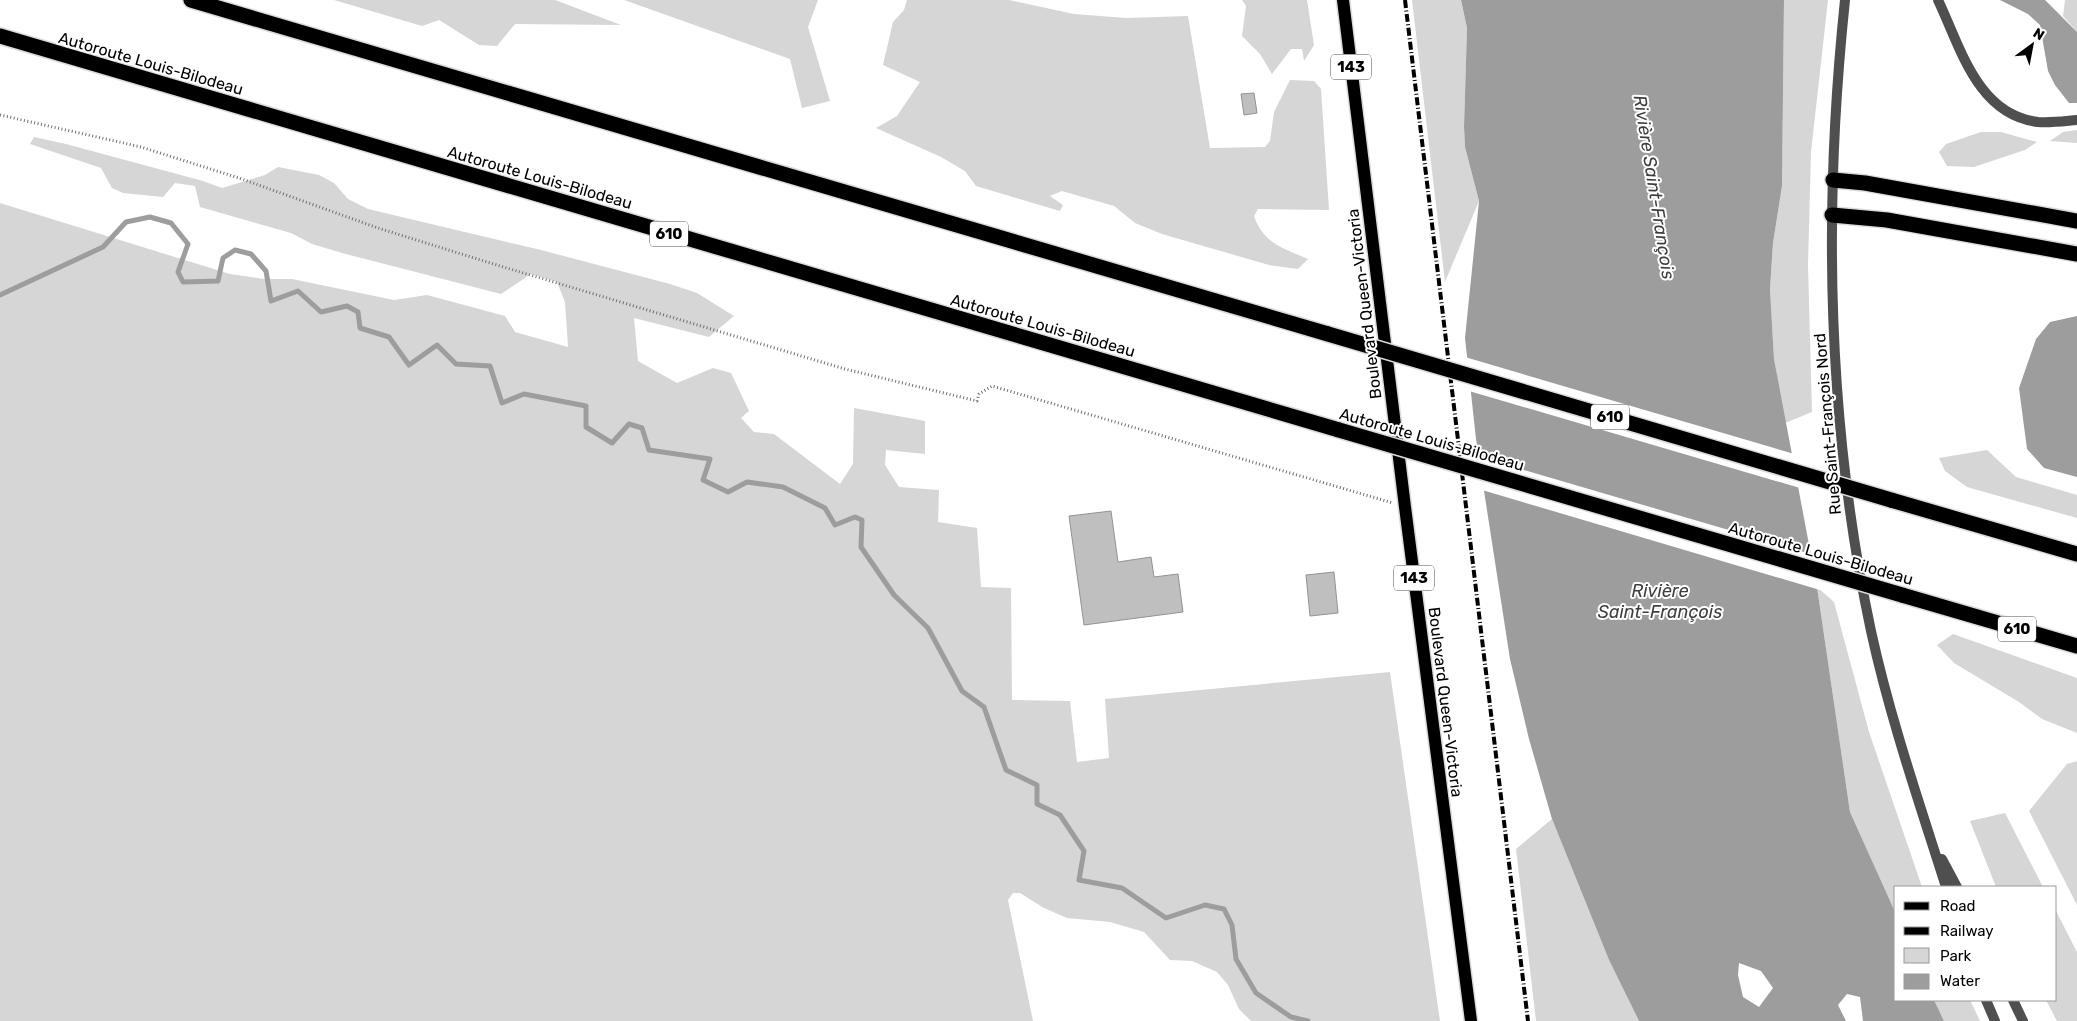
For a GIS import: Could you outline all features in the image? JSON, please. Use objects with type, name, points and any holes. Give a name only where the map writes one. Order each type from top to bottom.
[{"type":"highway","name":"610","points":[[191,0],[2077,554]]},
{"type":"highway","name":"Autoroute Louis-Bilodeau","points":[[0,36],[2077,646]]},
{"type":"highway","points":[[1833,180],[1865,183],[2077,221]]},
{"type":"highway","points":[[1832,215],[1887,220],[2077,254]]},
{"type":"main road","name":"Boulevard Queen-Victoria","points":[[1343,0],[1405,507],[1471,1021]]},
{"type":"street","name":"Rue Saint-François Nord","points":[[1845,0],[1836,108],[1832,215],[1832,306],[1844,469],[1857,554],[1882,677],[1905,760],[1946,886]]},
{"type":"street","points":[[1938,0],[1963,58],[1988,96],[2014,114],[2030,120],[2040,122],[2077,120]]},
{"type":"street","name":"Rue Saint-François Nord","points":[[1930,836],[1956,886]]},
{"type":"street","points":[[1986,1001],[1995,1021]]},
{"type":"street","points":[[2013,1001],[2023,1021]]},
{"type":"path","points":[[0,115],[141,147],[239,178],[378,228],[845,369],[977,401],[979,394],[992,386],[1405,507]]},
{"type":"green space","points":[[334,0],[555,0],[621,25],[515,24],[497,46],[479,45],[439,20],[422,26]]},
{"type":"green space","points":[[624,0],[818,0],[808,27],[830,101],[802,108],[790,59]]},
{"type":"green space","points":[[907,0],[1009,0],[1074,14],[1126,18],[1188,16],[1210,148],[1265,147],[1270,141],[1274,112],[1290,80],[1314,81],[1321,89],[1329,210],[1258,209],[1254,216],[1268,239],[1282,248],[1308,259],[1298,269],[1269,265],[1162,234],[1135,223],[1114,206],[1062,191],[1050,196],[1063,205],[1060,211],[976,186],[965,171],[941,157],[876,128],[897,116],[920,82],[883,65],[893,22],[904,10]]},
{"type":"green space","points":[[1242,0],[1307,0],[1314,45],[1304,61],[1302,49],[1291,49],[1272,74],[1260,54],[1242,36],[1246,6]]},
{"type":"green space","points":[[1412,0],[1461,0],[1467,28],[1465,147],[1479,201],[1445,282]]},
{"type":"green space","points":[[1784,0],[1828,0],[1811,152],[1808,265],[1812,412],[1785,423],[1774,359],[1770,289],[1773,243],[1782,186]]},
{"type":"green space","points":[[2065,0],[2077,0],[2077,32],[2063,16]]},
{"type":"green space","points":[[2077,130],[2077,143],[2050,141],[2063,132]]},
{"type":"green space","points":[[1981,132],[2001,132],[2037,142],[2025,150],[1974,167],[1947,166],[1939,152],[1946,144]]},
{"type":"green space","points":[[34,137],[203,181],[222,188],[265,175],[278,167],[319,175],[334,183],[348,199],[368,209],[541,250],[670,284],[697,293],[734,316],[709,337],[634,318],[638,361],[677,383],[713,368],[731,373],[749,411],[741,418],[754,432],[774,434],[840,484],[853,464],[854,408],[925,421],[925,454],[886,450],[885,465],[899,487],[939,490],[938,522],[977,528],[981,587],[1011,588],[1012,700],[1070,701],[1077,762],[1109,758],[1105,699],[1390,672],[1440,1021],[1251,1021],[1239,1009],[1228,985],[1217,972],[1192,961],[1170,960],[1144,932],[1110,922],[1067,918],[1044,908],[1020,893],[1013,893],[1008,900],[1033,1021],[0,1021],[0,203],[230,274],[265,279],[292,279],[394,300],[427,295],[505,316],[515,332],[568,347],[565,302],[557,282],[531,274],[501,294],[342,253],[312,244],[291,233],[200,207],[195,186],[175,183],[163,197],[123,193],[112,188],[101,168],[30,144]]},
{"type":"green space","points":[[1987,450],[2016,477],[2077,495],[2077,518],[1967,487],[1945,471],[1939,458]]},
{"type":"green space","points":[[1817,587],[1834,602],[1869,732],[1922,886],[1894,886],[1894,910],[1850,812]]},
{"type":"green space","points":[[1953,634],[2077,678],[2077,733],[2042,719],[2019,702],[1954,663],[1937,645]]},
{"type":"green space","points":[[2077,761],[2077,905],[2029,811],[2067,764]]},
{"type":"green space","points":[[2005,813],[2042,886],[1996,886],[1970,821]]},
{"type":"green space","points":[[1552,819],[1609,960],[1639,1021],[1536,1021],[1516,849]]},
{"type":"green space","points":[[2057,913],[2077,952],[2077,1021],[2057,1021],[2047,1001],[2057,1001]]},
{"type":"green space","points":[[1934,1001],[1970,1001],[1980,1021],[1944,1021]]},
{"type":"water","name":"Rivière Saint-François","points":[[1461,0],[1784,0],[1782,186],[1773,243],[1770,289],[1774,359],[1817,587],[1850,812],[1894,910],[1894,1001],[1934,1001],[1944,1021],[1863,1021],[1860,997],[1847,994],[1838,1005],[1846,1021],[1639,1021],[1609,960],[1552,819],[1529,739],[1510,659],[1476,439],[1465,338],[1479,201],[1465,147],[1467,28]],"holes":[[[1739,963],[1761,971],[1773,988],[1759,1007],[1743,997],[1738,975]]]},
{"type":"water","points":[[2000,0],[2045,0],[2077,32],[2077,103],[2069,103],[2055,85],[2048,71],[2040,25],[2028,14]]},
{"type":"water","points":[[2077,316],[2077,477],[2044,468],[2027,449],[2019,388],[2036,339],[2050,322]]},
{"type":"pier","points":[[1465,357],[1794,454],[1800,488],[1469,391]]},
{"type":"pier","points":[[1476,456],[1814,555],[1820,590],[1482,490]]},
{"type":"building","points":[[1254,93],[1257,113],[1244,115],[1241,94]]},
{"type":"building","points":[[1111,511],[1118,562],[1151,557],[1154,577],[1178,574],[1183,612],[1084,625],[1069,516]]},
{"type":"building","points":[[1334,572],[1338,613],[1310,616],[1306,575]]},
{"type":"waterway","points":[[0,295],[103,247],[126,222],[150,217],[171,223],[188,244],[178,272],[183,282],[218,281],[223,258],[235,250],[251,254],[266,271],[271,301],[298,291],[321,312],[347,306],[358,312],[360,328],[389,337],[409,365],[437,345],[456,364],[490,366],[502,403],[524,394],[586,406],[586,427],[612,443],[629,424],[642,428],[649,450],[710,459],[703,480],[728,492],[747,482],[783,487],[825,508],[835,525],[855,517],[862,520],[861,547],[894,595],[928,628],[962,691],[984,707],[1006,770],[1037,785],[1037,804],[1060,815],[1084,851],[1079,880],[1122,888],[1166,918],[1205,905],[1224,909],[1232,925],[1236,959],[1256,993],[1291,1017],[1308,1021]]},
{"type":"railway","points":[[1405,0],[1528,1021]]}]
